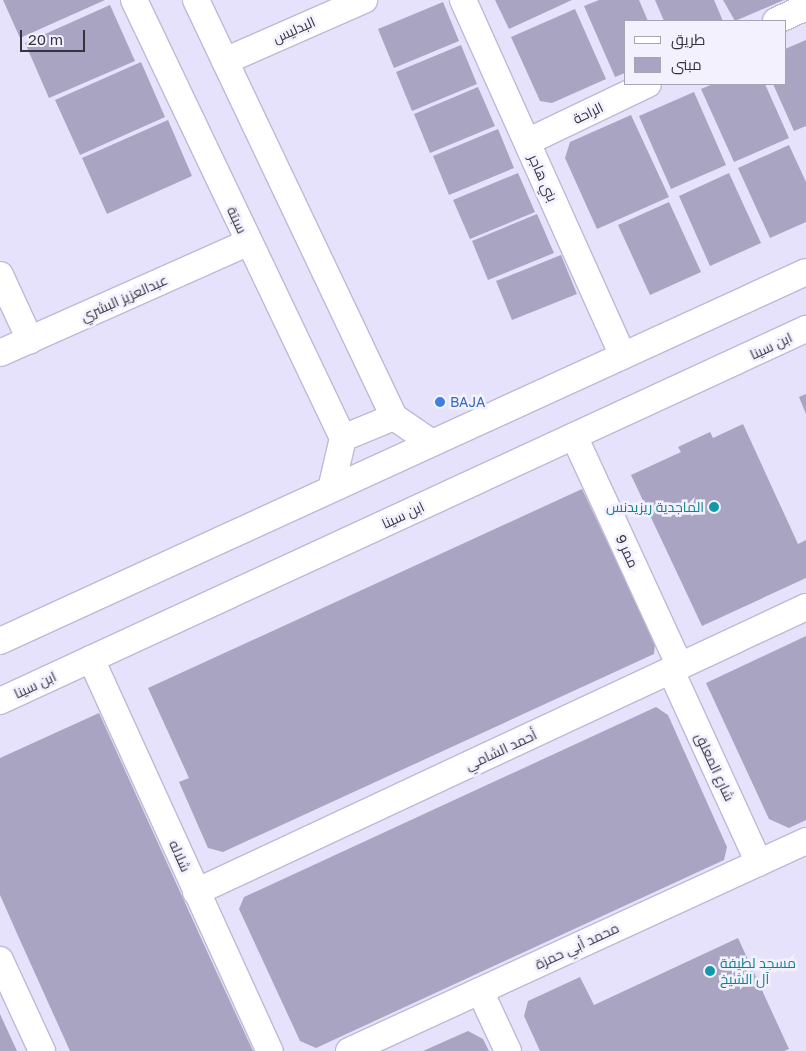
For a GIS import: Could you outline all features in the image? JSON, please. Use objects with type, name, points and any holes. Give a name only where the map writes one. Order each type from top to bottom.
[{"type":"street","name":"سبتة","points":[[134,0],[247,243],[343,438]]},
{"type":"street","points":[[196,0],[394,417],[432,443]]},
{"type":"street","name":"البدليس","points":[[225,60],[364,0]]},
{"type":"street","name":"بني هاجر","points":[[463,0],[622,356]]},
{"type":"street","points":[[778,20],[806,7]]},
{"type":"street","name":"الراحة","points":[[527,142],[646,85]]},
{"type":"street","name":"عبدالعزيز البشري","points":[[0,353],[247,243]]},
{"type":"street","points":[[0,640],[806,272]]},
{"type":"street","points":[[0,275],[30,340]]},
{"type":"street","name":"ابن سينا","points":[[0,702],[806,329]]},
{"type":"street","points":[[331,489],[343,438],[394,417]]},
{"type":"street","name":"ممر 9","points":[[574,436],[675,669]]},
{"type":"street","name":"أحمد الشامي","points":[[196,892],[806,608]]},
{"type":"street","name":"شلاله","points":[[91,660],[270,1051]]},
{"type":"street","name":"شارع المعلق","points":[[675,669],[759,863]]},
{"type":"street","name":"محمد أبي حمزة","points":[[349,1051],[806,841]]},
{"type":"street","points":[[2,970],[42,1051]]},
{"type":"street","points":[[480,991],[508,1051]]},
{"type":"building","points":[[3,0],[105,0],[20,38]]},
{"type":"building","points":[[495,0],[572,0],[509,29]]},
{"type":"building","points":[[599,0],[639,0],[648,20],[624,20],[624,73],[615,77],[584,6]]},
{"type":"building","points":[[655,0],[714,0],[723,20],[664,20]]},
{"type":"building","points":[[723,0],[784,0],[737,20],[734,20]]},
{"type":"building","points":[[443,2],[459,41],[394,68],[378,29]]},
{"type":"building","points":[[110,5],[135,61],[49,98],[25,43]]},
{"type":"building","points":[[575,9],[606,79],[552,103],[540,101],[511,37]]},
{"type":"building","points":[[806,40],[806,126],[794,131],[773,85],[786,85],[786,49]]},
{"type":"building","points":[[461,45],[477,84],[412,111],[396,72]]},
{"type":"building","points":[[141,62],[165,117],[80,155],[55,100]]},
{"type":"building","points":[[711,85],[765,85],[789,138],[734,162],[701,89]]},
{"type":"building","points":[[478,87],[495,126],[430,153],[414,114]]},
{"type":"building","points":[[694,92],[726,165],[671,189],[639,116]]},
{"type":"building","points":[[631,115],[669,197],[597,229],[565,158],[570,142]]},
{"type":"building","points":[[168,120],[192,176],[107,214],[82,158]]},
{"type":"building","points":[[498,129],[514,168],[449,195],[433,156]]},
{"type":"building","points":[[789,145],[806,182],[806,222],[770,238],[738,168]]},
{"type":"building","points":[[518,173],[535,212],[470,239],[453,200]]},
{"type":"building","points":[[729,173],[761,243],[710,266],[679,196]]},
{"type":"building","points":[[669,202],[701,272],[650,295],[618,225]]},
{"type":"building","points":[[537,214],[554,253],[488,280],[472,241]]},
{"type":"building","points":[[561,255],[577,294],[512,320],[496,281]]},
{"type":"building","points":[[806,394],[806,414],[799,397]]},
{"type":"building","name":"الماجدية ريزيدنس","points":[[743,424],[798,544],[806,540],[806,578],[702,626],[631,475],[681,452],[678,447],[710,432],[713,438]]},
{"type":"building","points":[[582,489],[655,643],[654,654],[223,852],[208,848],[179,782],[189,778],[148,688]]},
{"type":"building","points":[[806,636],[806,820],[789,828],[769,819],[706,683]]},
{"type":"building","points":[[656,707],[668,715],[727,847],[724,860],[316,1048],[300,1041],[239,909],[244,897]]},
{"type":"building","points":[[99,713],[253,1051],[70,1051],[0,895],[0,758]]},
{"type":"building","name":"مسجد لطيفة آل الشيخ","points":[[738,938],[789,1049],[784,1051],[540,1051],[524,1016],[528,1001],[580,977],[594,1005]]},
{"type":"building","points":[[0,1014],[17,1051],[0,1051]]},
{"type":"building","points":[[468,1031],[483,1039],[489,1051],[423,1051]]},
{"type":"place","name":"BAJA","points":[[440,402]]},
{"type":"place","name":"الماجدية ريزيدنس","points":[[714,507]]},
{"type":"place","name":"مسجد لطيفة آل الشيخ","points":[[710,971]]}]
